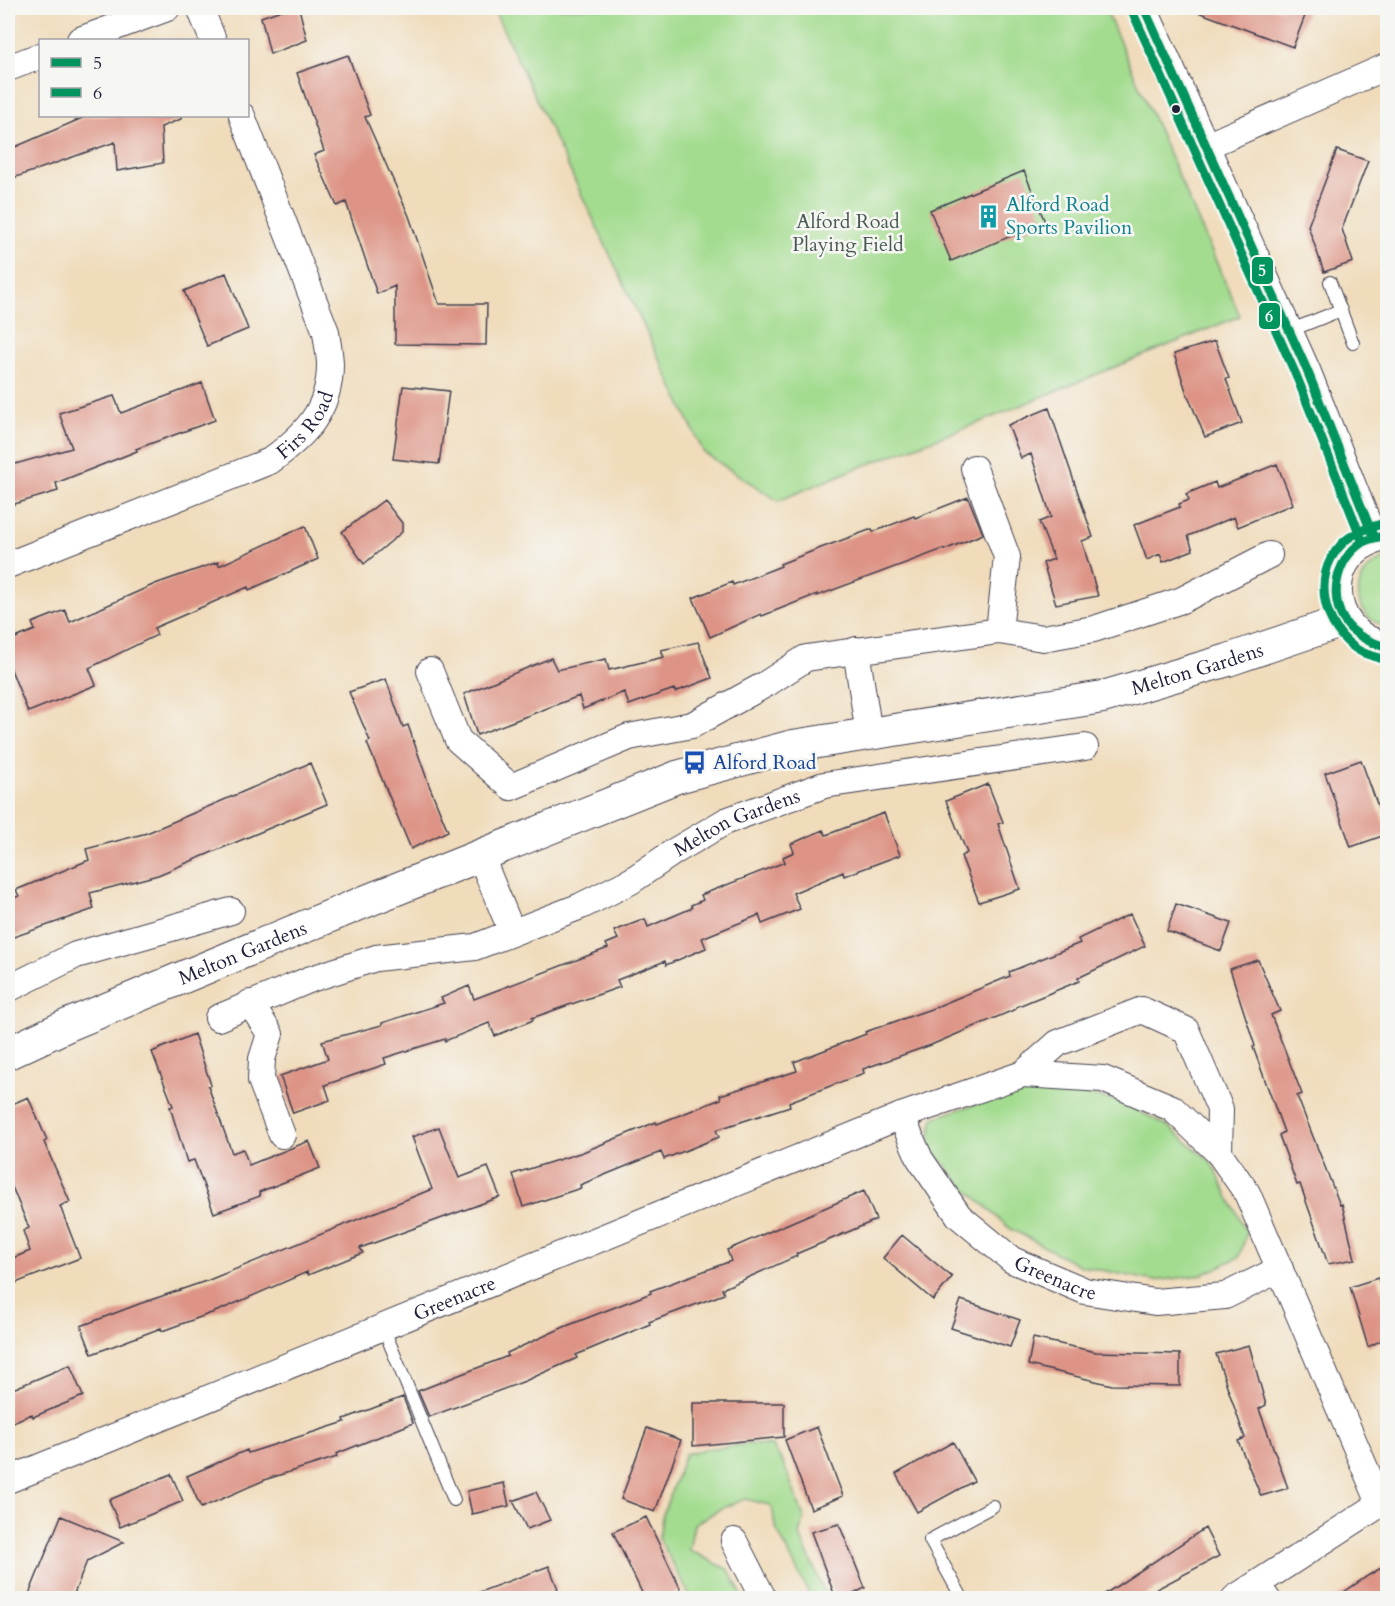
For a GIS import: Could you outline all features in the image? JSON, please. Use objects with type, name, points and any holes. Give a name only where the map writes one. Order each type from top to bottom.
[{"type":"street","points":[[83,39],[167,8]]},
{"type":"street","points":[[200,8],[213,39]]},
{"type":"street","points":[[1144,8],[1380,535],[1351,550],[1338,571],[1335,597],[1343,621],[1356,636],[1374,646],[1388,648]]},
{"type":"street","points":[[8,68],[39,56]]},
{"type":"street","points":[[1206,146],[1388,66]]},
{"type":"street","name":"Firs Road","points":[[8,566],[270,461],[295,443],[312,423],[322,406],[330,364],[326,332],[242,117]]},
{"type":"street","points":[[974,468],[1007,557],[999,631]]},
{"type":"street","points":[[430,671],[458,740],[511,787],[629,737],[692,725],[766,684],[806,658],[999,631],[1043,638],[1094,629],[1182,600],[1269,555]]},
{"type":"street","name":"Melton Gardens","points":[[8,1053],[68,1025],[480,855],[677,777],[793,746],[1103,697],[1228,660],[1343,621]]},
{"type":"street","points":[[856,650],[869,734]]},
{"type":"street","name":"Melton Gardens","points":[[218,1018],[311,979],[376,958],[475,947],[580,906],[631,881],[675,851],[726,821],[824,785],[1084,747]]},
{"type":"street","points":[[480,855],[512,932]]},
{"type":"street","points":[[8,989],[76,955],[231,912]]},
{"type":"street","points":[[250,1003],[270,1034],[262,1059],[261,1080],[282,1135]]},
{"type":"street","name":"Greenacre","points":[[1023,1074],[1058,1042],[1142,1010],[1186,1030],[1220,1109],[1219,1153]]},
{"type":"street","name":"Greenacre","points":[[8,1480],[900,1116],[1023,1074],[1103,1079],[1172,1108],[1219,1153],[1247,1193],[1384,1501]]},
{"type":"street","name":"Greenacre","points":[[900,1116],[920,1159],[959,1216],[1012,1260],[1085,1291],[1155,1302],[1225,1296],[1280,1269]]},
{"type":"street","points":[[1234,1599],[1268,1589],[1384,1501]]},
{"type":"street","points":[[734,1541],[763,1599]]},
{"type":"lane","points":[[1330,282],[1353,343]]},
{"type":"lane","points":[[1289,331],[1341,310]]},
{"type":"lane","points":[[383,1327],[454,1500]]},
{"type":"lane","points":[[962,1599],[930,1540],[993,1506]]},
{"type":"green space","name":"Alford Road Playing Field","points":[[493,8],[1105,8],[1240,316],[978,423],[778,501],[704,453]]},
{"type":"green space","points":[[1387,558],[1388,626],[1374,621],[1365,614],[1358,593],[1360,582],[1366,572]]},
{"type":"green space","points":[[1016,1091],[1066,1091],[1119,1101],[1168,1126],[1211,1162],[1247,1233],[1239,1257],[1202,1275],[1155,1281],[1081,1266],[1009,1228],[960,1183],[929,1145],[933,1118]]},
{"type":"green space","points":[[751,1444],[773,1446],[784,1465],[804,1517],[800,1536],[827,1598],[811,1598],[775,1526],[770,1505],[745,1499],[720,1509],[694,1524],[689,1550],[729,1570],[743,1598],[691,1598],[659,1538],[662,1517],[685,1454],[705,1449]]},
{"type":"building","points":[[287,8],[299,8],[307,40],[270,54],[261,17]]},
{"type":"building","points":[[1195,8],[1308,8],[1293,47],[1195,11]]},
{"type":"building","points":[[348,55],[370,115],[365,117],[409,216],[439,304],[487,304],[486,345],[395,344],[395,286],[377,294],[346,202],[337,206],[314,155],[324,151],[297,73]]},
{"type":"building","points":[[85,117],[181,117],[161,127],[163,163],[117,171],[115,142],[8,180],[8,150]]},
{"type":"building","points":[[1337,150],[1368,161],[1342,229],[1353,262],[1324,272],[1308,226]]},
{"type":"building","name":"Alford Road Sports Pavilion","points":[[1024,171],[1045,222],[951,261],[930,210]]},
{"type":"building","points":[[226,273],[248,329],[207,346],[184,291]]},
{"type":"building","points":[[1215,341],[1242,423],[1205,437],[1174,354]]},
{"type":"building","points":[[202,383],[215,420],[136,449],[137,451],[56,483],[58,491],[8,506],[8,466],[72,448],[59,413],[114,396],[121,413]]},
{"type":"building","points":[[403,386],[449,391],[439,464],[393,459]]},
{"type":"building","points":[[1049,408],[1093,537],[1082,541],[1098,596],[1056,604],[1043,563],[1054,559],[1039,522],[1051,517],[1031,454],[1021,458],[1008,425]]},
{"type":"building","points":[[1277,464],[1293,504],[1238,527],[1234,517],[1188,536],[1193,550],[1163,562],[1160,554],[1147,560],[1134,525],[1180,507],[1179,504],[1189,500],[1186,494],[1215,482],[1217,488]]},
{"type":"building","points":[[968,497],[983,534],[762,616],[761,614],[710,637],[693,598],[732,582],[733,585],[781,566],[780,564],[872,529],[873,532],[914,516],[915,518]]},
{"type":"building","points":[[384,500],[402,523],[402,532],[364,564],[342,532]]},
{"type":"building","points":[[305,526],[318,559],[249,590],[248,587],[154,628],[157,635],[89,668],[96,685],[28,712],[8,662],[8,641],[35,630],[32,623],[65,610],[70,622],[155,584],[218,562],[219,566]]},
{"type":"building","points":[[698,642],[712,678],[675,692],[674,689],[629,705],[624,692],[583,709],[579,696],[477,735],[464,694],[551,658],[557,670],[606,659],[609,670],[664,657],[661,650]]},
{"type":"building","points":[[386,679],[403,727],[408,725],[448,831],[411,849],[367,743],[370,741],[349,692]]},
{"type":"building","points":[[1361,760],[1388,834],[1351,847],[1325,773]]},
{"type":"building","points":[[310,763],[327,804],[158,875],[90,893],[94,909],[8,939],[8,900],[19,896],[16,890],[89,860],[86,849],[147,833]]},
{"type":"building","points":[[988,784],[1003,822],[998,824],[1020,889],[979,902],[961,856],[967,853],[946,801]]},
{"type":"building","points":[[884,813],[900,855],[844,876],[843,872],[793,893],[800,909],[762,924],[759,915],[702,938],[706,948],[666,965],[665,961],[617,980],[620,987],[532,1018],[533,1020],[495,1036],[489,1023],[445,1041],[445,1039],[384,1058],[386,1064],[325,1085],[330,1100],[293,1113],[280,1076],[328,1059],[322,1041],[382,1025],[382,1023],[444,1003],[441,998],[469,986],[474,999],[608,948],[606,944],[618,939],[614,931],[645,919],[648,927],[692,908],[691,905],[703,900],[701,895],[785,862],[783,857],[794,852],[791,844],[823,830],[826,835]]},
{"type":"building","points":[[1176,904],[1231,923],[1221,951],[1167,931]]},
{"type":"building","points":[[1130,914],[1145,946],[1078,978],[1079,981],[931,1045],[863,1069],[864,1073],[789,1102],[790,1106],[716,1130],[719,1137],[692,1148],[664,1159],[661,1152],[580,1185],[581,1188],[523,1207],[513,1174],[583,1152],[656,1122],[657,1124],[721,1099],[720,1095],[797,1071],[794,1062],[1010,976],[1009,972],[1080,943],[1078,939]]},
{"type":"building","points":[[1258,960],[1280,1011],[1271,1015],[1302,1094],[1297,1096],[1340,1205],[1342,1204],[1355,1259],[1328,1264],[1300,1184],[1297,1185],[1279,1135],[1284,1132],[1253,1047],[1255,1046],[1230,969]]},
{"type":"building","points":[[194,1034],[211,1085],[208,1086],[232,1153],[243,1149],[249,1165],[309,1141],[320,1168],[259,1192],[260,1196],[214,1213],[194,1160],[187,1162],[170,1107],[173,1106],[152,1052]]},
{"type":"building","points":[[28,1097],[47,1140],[44,1142],[70,1202],[60,1206],[80,1258],[8,1286],[8,1260],[30,1251],[23,1231],[29,1228],[8,1177],[8,1106]]},
{"type":"building","points":[[439,1127],[459,1178],[488,1167],[500,1197],[360,1248],[363,1253],[308,1275],[307,1272],[220,1310],[162,1331],[161,1328],[92,1354],[81,1326],[209,1280],[432,1189],[412,1137]]},
{"type":"building","points":[[864,1191],[876,1220],[722,1289],[724,1294],[649,1322],[650,1324],[576,1355],[577,1358],[525,1381],[429,1417],[418,1391],[508,1356],[507,1353],[564,1327],[651,1293],[650,1291],[731,1261],[727,1250]]},
{"type":"building","points":[[902,1235],[952,1277],[933,1300],[883,1258]]},
{"type":"building","points":[[1378,1278],[1388,1308],[1388,1337],[1368,1347],[1350,1287]]},
{"type":"building","points":[[961,1300],[1020,1320],[1010,1347],[951,1328]]},
{"type":"building","points":[[1033,1338],[1096,1352],[1180,1354],[1180,1386],[1112,1385],[1028,1365]]},
{"type":"building","points":[[1249,1345],[1266,1405],[1259,1409],[1288,1488],[1261,1496],[1238,1441],[1245,1438],[1216,1354]]},
{"type":"building","points":[[70,1365],[83,1396],[33,1417],[32,1414],[8,1424],[8,1391]]},
{"type":"building","points":[[403,1397],[413,1423],[336,1454],[337,1457],[267,1479],[201,1508],[187,1476],[247,1450],[248,1453],[345,1422],[344,1419]]},
{"type":"building","points":[[693,1403],[784,1403],[784,1437],[693,1446]]},
{"type":"building","points":[[817,1427],[843,1496],[811,1509],[785,1440]]},
{"type":"building","points":[[647,1428],[681,1440],[655,1512],[621,1499]]},
{"type":"building","points":[[953,1442],[974,1481],[917,1512],[896,1474]]},
{"type":"building","points":[[171,1474],[183,1501],[120,1527],[109,1500]]},
{"type":"building","points":[[504,1483],[509,1506],[472,1514],[467,1491]]},
{"type":"building","points":[[536,1492],[550,1520],[527,1529],[513,1501]]},
{"type":"building","points":[[61,1516],[124,1542],[87,1561],[72,1599],[27,1599]]},
{"type":"building","points":[[646,1517],[681,1590],[665,1599],[645,1599],[613,1532]]},
{"type":"building","points":[[839,1524],[865,1588],[844,1599],[836,1599],[811,1532]]},
{"type":"building","points":[[1205,1528],[1219,1556],[1138,1599],[1097,1599]]},
{"type":"building","points":[[1388,1564],[1388,1599],[1334,1599],[1369,1575]]},
{"type":"building","points":[[549,1566],[558,1589],[532,1599],[469,1599],[469,1596]]},
{"type":"transit line","name":"5","points":[[1144,8],[1307,370],[1373,536]]},
{"type":"transit line","name":"6","points":[[1133,13],[1296,375],[1362,540]]},
{"type":"transit line","name":"6","points":[[1384,659],[1361,652],[1346,641],[1330,616],[1325,602],[1324,587],[1331,559],[1340,546],[1355,534],[1385,523]]},
{"type":"transit line","name":"5","points":[[1388,535],[1365,541],[1354,548],[1340,570],[1336,595],[1343,619],[1351,629],[1368,640],[1388,648]]},
{"type":"place","name":"Alford Road Sports Pavilion","points":[[988,216]]},
{"type":"place","name":"Alford Road","points":[[695,762]]}]
